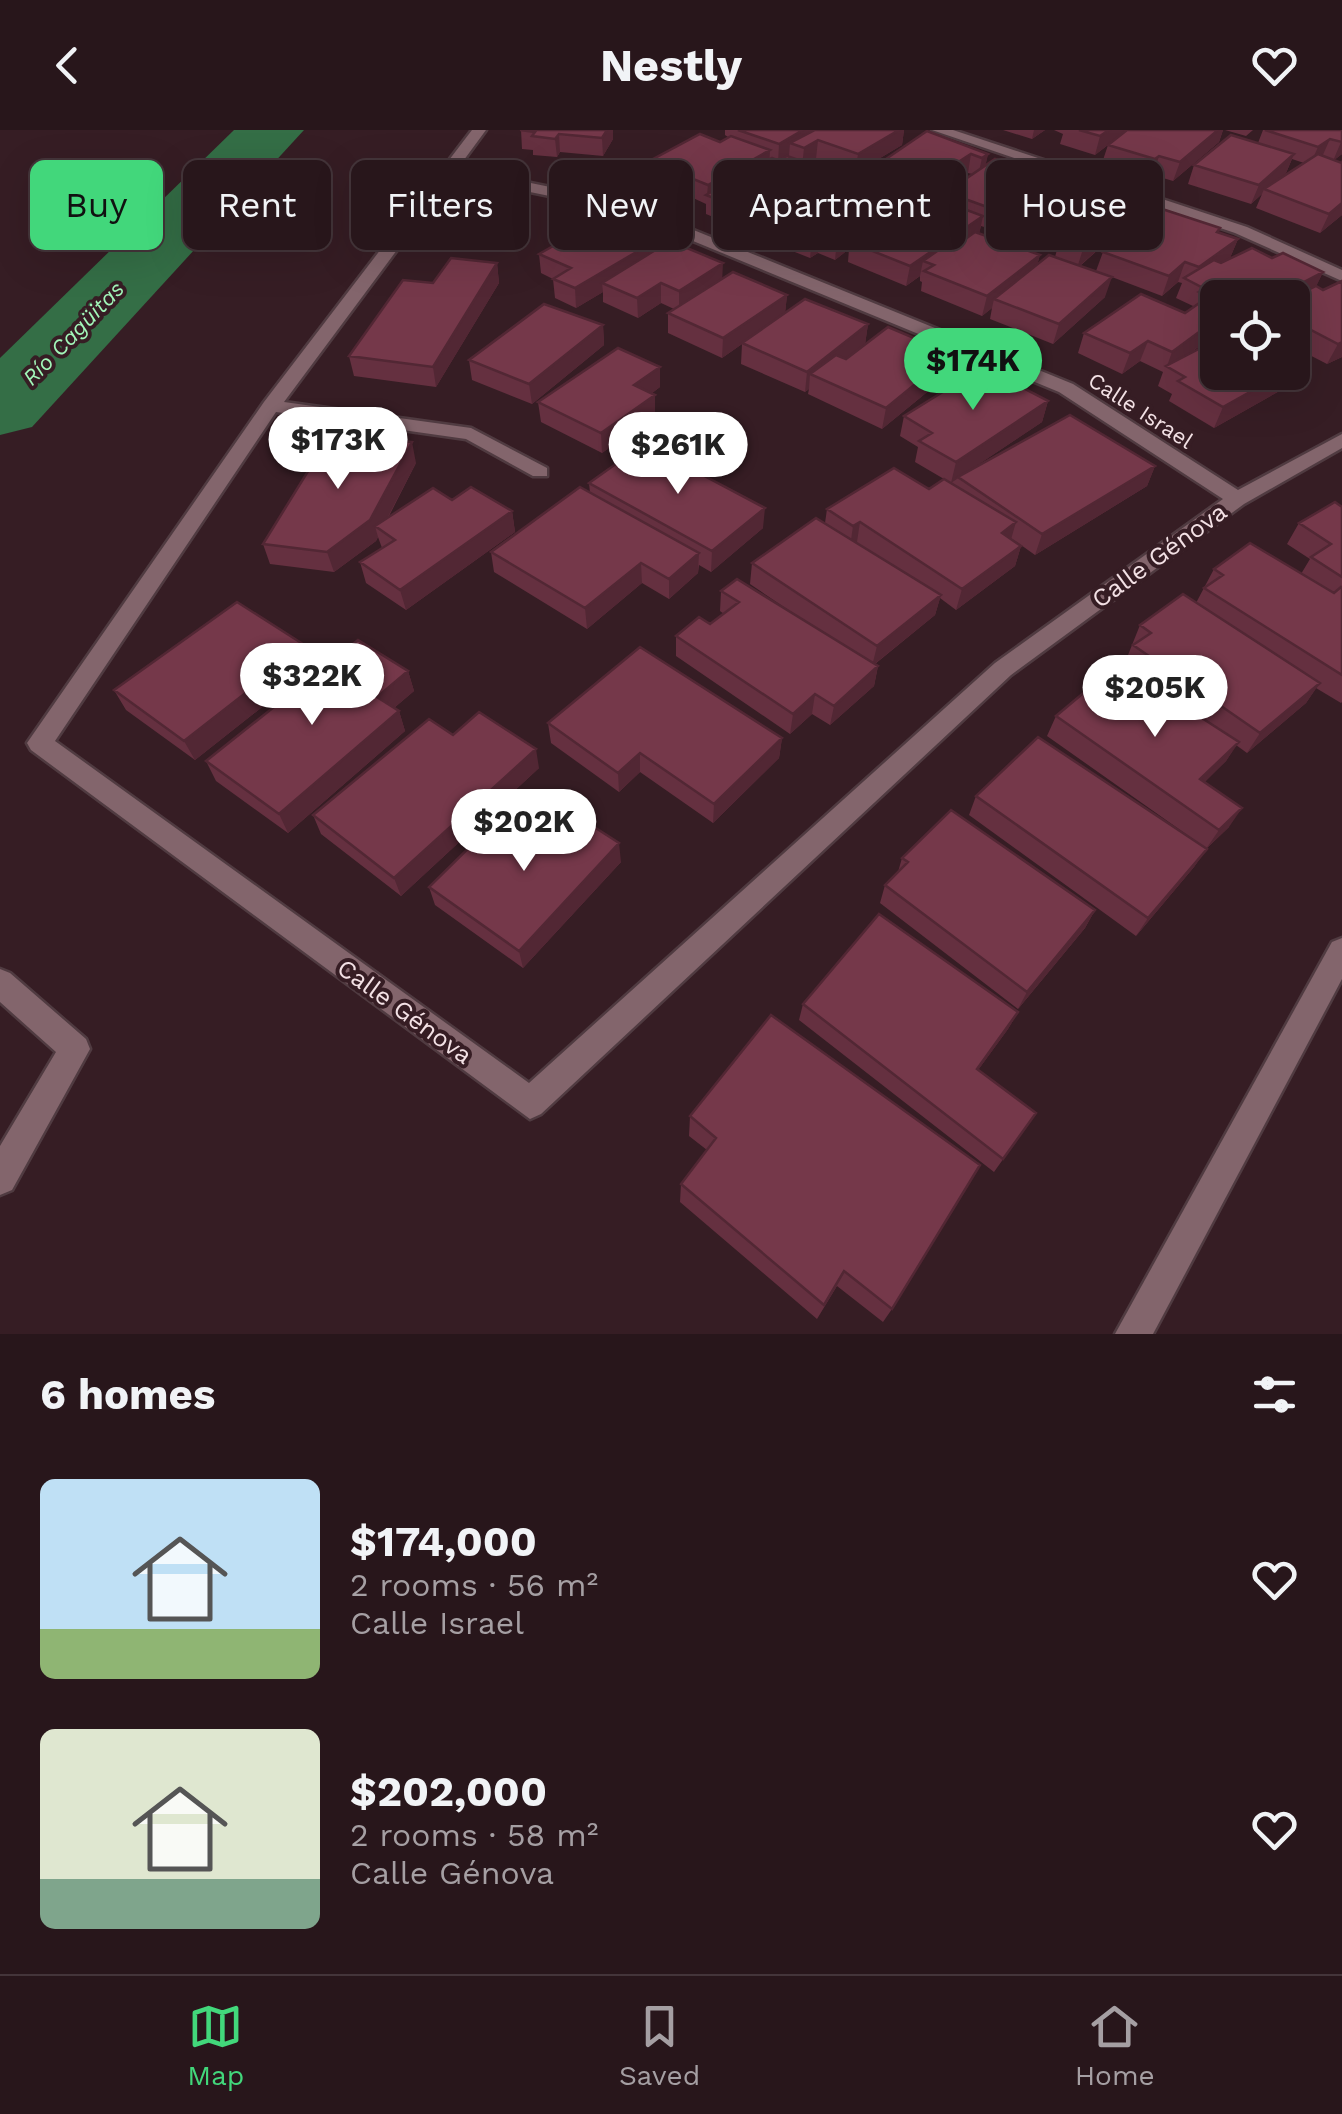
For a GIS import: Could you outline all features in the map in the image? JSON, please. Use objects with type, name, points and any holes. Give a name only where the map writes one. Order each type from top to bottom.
[{"type":"street","name":"Calle Génova","points":[[458,160],[479,130]]},
{"type":"street","points":[[939,130],[1240,230],[1342,276]]},
{"type":"street","name":"Calle Israel","points":[[529,186],[622,206],[1066,388],[1237,499]]},
{"type":"street","name":"Calle Génova","points":[[390,250],[271,406],[40,743],[530,1103],[1002,668],[1237,499],[1342,440]]},
{"type":"street","points":[[271,406],[471,434],[540,472]]},
{"type":"street","points":[[1133,1334],[1342,951]]},
{"type":"street","points":[[0,983],[74,1049],[0,1178]]},
{"type":"building","points":[[520,130],[607,130],[602,138],[559,134],[555,139]]},
{"type":"building","points":[[738,130],[803,130],[779,144]]},
{"type":"building","points":[[815,130],[899,130],[858,154],[818,140],[804,148],[790,143]]},
{"type":"building","points":[[1079,130],[1109,130],[1100,136]]},
{"type":"building","points":[[1127,130],[1218,130],[1180,162],[1108,145]]},
{"type":"building","points":[[1265,130],[1342,130],[1342,142],[1330,139],[1318,147]]},
{"type":"building","points":[[927,131],[988,154],[982,158],[971,154],[962,160],[884,160]]},
{"type":"building","points":[[700,134],[720,142],[731,136],[770,150],[752,160],[713,160],[713,182],[708,185],[693,179],[693,160],[651,160]]},
{"type":"building","points":[[1231,135],[1294,154],[1259,185],[1194,165]]},
{"type":"building","points":[[1318,154],[1342,163],[1342,203],[1329,214],[1264,189]]},
{"type":"building","points":[[986,165],[986,207],[966,199],[966,179]]},
{"type":"building","points":[[1163,209],[1220,228],[1217,232],[1238,239],[1199,267],[1185,262],[1169,276],[1103,252],[1163,250]]},
{"type":"building","points":[[966,210],[983,216],[966,228]]},
{"type":"building","points":[[975,232],[986,236],[986,250],[1026,250],[1040,255],[987,296],[924,271],[934,265],[923,261],[939,250],[966,250],[966,238]]},
{"type":"building","points":[[549,248],[640,250],[575,288],[553,279],[571,268],[539,254]]},
{"type":"building","points":[[1252,248],[1272,258],[1283,253],[1323,272],[1308,280],[1200,280],[1200,286],[1184,278],[1214,260],[1221,263]]},
{"type":"building","points":[[655,250],[692,250],[723,263],[679,291],[661,283],[637,298],[602,283]]},
{"type":"building","points":[[870,250],[933,250],[910,266]]},
{"type":"building","points":[[1049,255],[1112,277],[1059,324],[994,299]]},
{"type":"building","points":[[451,258],[497,263],[433,367],[349,356],[403,280],[433,283]]},
{"type":"building","points":[[733,272],[787,295],[723,338],[668,313]]},
{"type":"building","points":[[1342,281],[1342,342],[1338,344],[1310,329],[1310,289],[1316,286],[1323,290]]},
{"type":"building","points":[[1141,294],[1185,313],[1200,305],[1200,331],[1172,352],[1148,341],[1130,353],[1084,333]]},
{"type":"building","points":[[805,299],[868,324],[807,372],[742,343]]},
{"type":"building","points":[[544,304],[603,325],[529,384],[469,360]]},
{"type":"building","points":[[888,327],[952,354],[886,408],[810,374],[836,355],[846,359]]},
{"type":"building","points":[[618,348],[660,367],[634,385],[655,395],[601,433],[538,402]]},
{"type":"building","points":[[1200,348],[1200,390],[1254,390],[1223,407],[1178,381],[1185,377],[1166,366]]},
{"type":"building","points":[[983,367],[1048,401],[956,462],[919,441],[932,433],[904,416]]},
{"type":"building","points":[[1070,415],[1155,466],[1042,534],[958,477]]},
{"type":"building","points":[[331,434],[412,442],[370,520],[327,552],[263,544]]},
{"type":"building","points":[[644,444],[765,508],[712,551],[589,483]]},
{"type":"building","points":[[894,468],[929,489],[944,479],[1016,522],[1002,533],[1021,546],[962,589],[860,522],[853,526],[827,509]]},
{"type":"building","points":[[471,487],[512,511],[400,590],[360,562],[395,540],[375,526],[433,488],[452,500]]},
{"type":"building","points":[[580,487],[699,553],[669,579],[641,563],[585,608],[491,552]]},
{"type":"building","points":[[1335,502],[1342,507],[1342,577],[1311,557],[1331,544],[1299,523]]},
{"type":"building","points":[[816,518],[941,595],[877,646],[752,563]]},
{"type":"building","points":[[1250,543],[1334,593],[1342,588],[1342,675],[1204,588],[1223,575],[1214,569]]},
{"type":"building","points":[[737,579],[878,666],[834,706],[815,694],[793,714],[676,636],[699,617],[710,624],[739,602],[721,591]]},
{"type":"building","points":[[1183,594],[1320,683],[1260,733],[1133,645],[1151,633],[1140,625]]},
{"type":"building","points":[[237,602],[306,646],[184,741],[114,690]]},
{"type":"building","points":[[358,640],[408,671],[377,697],[399,711],[279,814],[206,761]]},
{"type":"building","points":[[640,647],[782,738],[714,804],[640,753],[618,773],[548,723]]},
{"type":"building","points":[[1118,664],[1239,742],[1200,779],[1242,808],[1219,830],[1056,716]]},
{"type":"building","points":[[479,712],[536,749],[394,878],[313,815],[429,719],[453,735]]},
{"type":"building","points":[[1038,737],[1207,849],[1148,918],[976,796]]},
{"type":"building","points":[[560,805],[619,843],[519,951],[429,887],[500,817],[529,836]]},
{"type":"building","points":[[951,810],[1095,910],[1027,992],[885,885],[908,862],[902,858]]},
{"type":"building","points":[[879,914],[1018,1012],[977,1069],[1036,1113],[1003,1159],[803,1004]]},
{"type":"building","points":[[771,1015],[980,1165],[892,1309],[844,1271],[824,1305],[681,1184],[716,1138],[690,1116]]},
{"type":"waterway","name":"Río Cagüitas","points":[[0,408],[271,130]]}]
